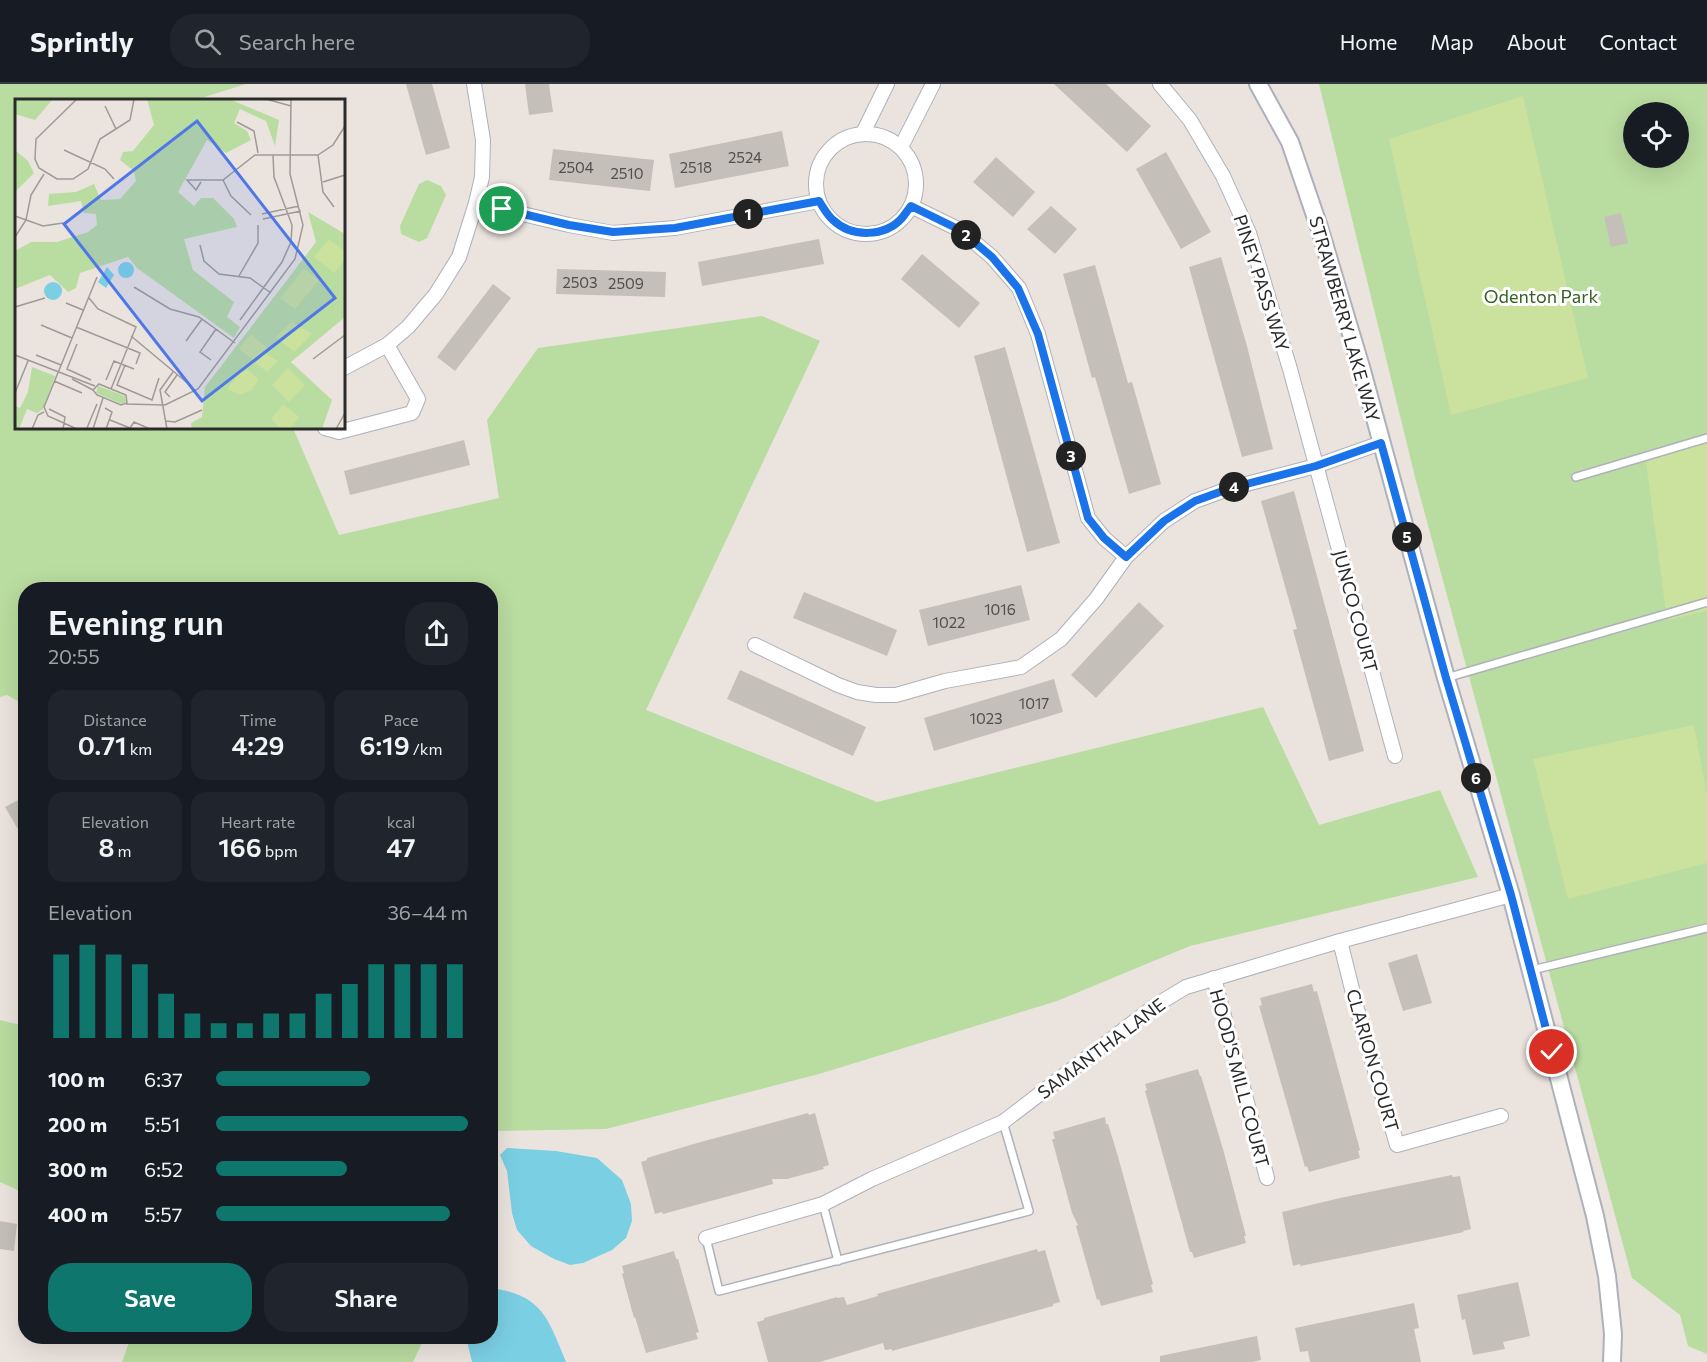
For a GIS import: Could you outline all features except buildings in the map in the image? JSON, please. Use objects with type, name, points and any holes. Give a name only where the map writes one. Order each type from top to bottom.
[{"type":"street","points":[[345,367],[387,345],[408,327],[436,294],[459,257],[482,177],[483,140],[474,84]]},
{"type":"street","points":[[864,133],[887,84]]},
{"type":"street","points":[[901,147],[933,84]]},
{"type":"street","name":"PINEY PASS WAY","points":[[1160,84],[1190,120],[1224,176],[1250,233],[1316,466]]},
{"type":"street","name":"STRAWBERRY LAKE WAY","points":[[1258,84],[1290,142],[1322,237],[1446,678],[1511,895],[1595,1216],[1607,1276],[1613,1334],[1612,1362]]},
{"type":"street","points":[[864,133],[884,136],[901,147],[914,170],[916,189],[911,206],[902,219],[877,232],[862,234],[844,228],[831,219],[819,201],[816,182],[825,154],[835,144],[851,136],[864,133]]},
{"type":"street","points":[[476,203],[569,225],[613,232],[675,228],[819,201]]},
{"type":"street","points":[[911,206],[960,230],[992,257],[1018,288],[1038,334],[1088,518],[1104,538],[1126,557]]},
{"type":"street","points":[[328,429],[339,432],[412,413],[418,399],[387,345]]},
{"type":"street","points":[[755,645],[838,685],[857,692],[876,694],[896,695],[945,681],[1021,667],[1061,639],[1096,598],[1126,557],[1164,521],[1195,501],[1231,488],[1316,466],[1381,443]]},
{"type":"street","name":"JUNCO COURT","points":[[1316,466],[1395,756]]},
{"type":"street","name":"SAMANTHA LANE","points":[[706,1238],[823,1204],[872,1179],[1003,1122],[1156,1005],[1186,987],[1340,940],[1511,895]]},
{"type":"street","name":"CLARION COURT","points":[[1340,940],[1357,1009],[1397,1145],[1501,1116]]},
{"type":"street","name":"HOOD'S MILL COURT","points":[[1214,978],[1267,1178]]},
{"type":"lane","points":[[1576,477],[1707,438]]},
{"type":"lane","points":[[1446,678],[1707,602]]},
{"type":"lane","points":[[1531,970],[1707,928]]},
{"type":"lane","points":[[706,1238],[719,1291],[1029,1211],[1003,1122]]},
{"type":"lane","points":[[823,1204],[838,1261]]},
{"type":"green space","points":[[0,84],[246,84],[198,99],[15,99],[15,429],[293,429],[339,535],[499,498],[487,420],[538,348],[762,316],[820,341],[646,710],[877,802],[1263,707],[1319,825],[1440,790],[1478,877],[1190,946],[1057,1001],[819,1074],[606,1129],[498,1131],[498,582],[18,582],[18,701],[7,695],[0,697]]},
{"type":"green space","name":"Odenton Park","points":[[1319,84],[1707,84],[1707,1354],[1688,1346],[1680,1315],[1632,1278],[1416,481]]},
{"type":"green space","points":[[1523,96],[1588,378],[1451,415],[1389,139]]},
{"type":"green space","points":[[427,180],[441,186],[446,195],[427,238],[419,242],[401,234],[400,226],[419,184]]},
{"type":"green space","points":[[1707,438],[1707,611],[1667,620],[1646,462]]},
{"type":"green space","points":[[1694,725],[1707,795],[1707,863],[1568,899],[1533,759]]},
{"type":"green space","points":[[0,1020],[18,1024],[18,1190],[0,1182]]},
{"type":"green space","points":[[128,1344],[422,1344],[413,1362],[122,1362]]},
{"type":"water","points":[[507,1148],[556,1151],[597,1158],[622,1180],[631,1204],[632,1221],[626,1238],[612,1250],[583,1263],[570,1265],[531,1246],[517,1230],[512,1213],[507,1171],[500,1155]]},
{"type":"water","points":[[498,1289],[522,1296],[541,1311],[554,1333],[566,1362],[472,1362],[468,1344],[498,1344]]},
{"type":"route","points":[[502,209],[569,225],[613,232],[675,228],[819,201],[831,219],[844,228],[862,234],[877,232],[892,226],[902,219],[911,206],[960,230],[992,257],[1018,288],[1038,334],[1088,518],[1104,538],[1126,557],[1164,521],[1195,501],[1231,488],[1316,466],[1381,443],[1446,678],[1511,895],[1552,1052]]}]
